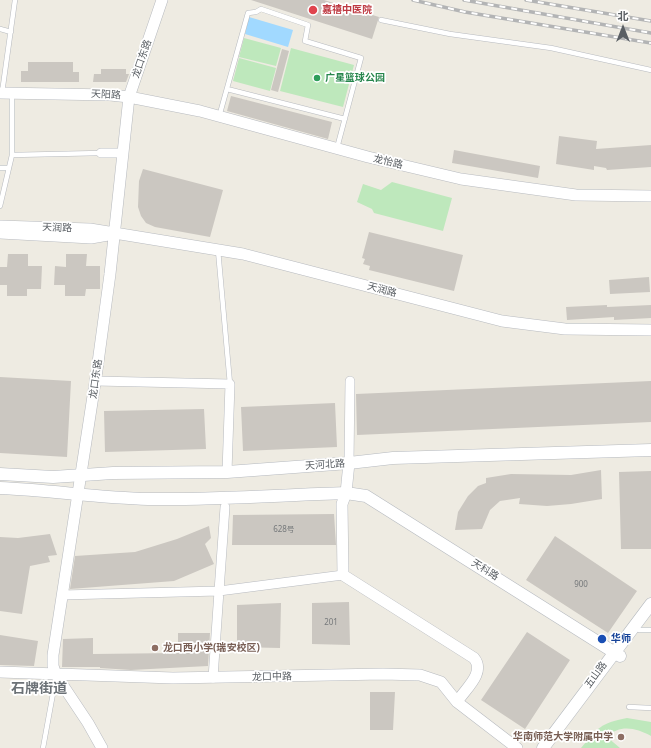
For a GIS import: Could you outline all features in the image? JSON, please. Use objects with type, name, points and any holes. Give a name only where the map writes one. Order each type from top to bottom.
[{"type":"main road","name":"天河北路","points":[[0,474],[52,477],[113,473],[227,472],[400,458],[651,450]]},
{"type":"main road","points":[[0,488],[150,499],[346,493]]},
{"type":"main road","name":"天科路","points":[[346,493],[366,496],[378,502],[617,654]]},
{"type":"main road","name":"五山路","points":[[553,748],[651,604]]},
{"type":"main road","name":"五山路","points":[[543,748],[617,654],[645,630],[651,618]]},
{"type":"street","name":"龙口东路","points":[[102,748],[88,723],[56,674],[53,666],[53,655],[96,381],[129,97],[162,0]]},
{"type":"street","name":"天阳路","points":[[1,95],[110,95],[129,97]]},
{"type":"street","name":"天阳路","points":[[1,95],[12,99],[110,100],[129,97]]},
{"type":"street","name":"龙怡路","points":[[129,97],[219,117],[424,171],[486,184],[576,195],[651,196]]},
{"type":"street","points":[[101,153],[123,153]]},
{"type":"street","name":"天润路","points":[[0,226],[90,229],[243,254],[502,321],[565,329],[651,330]]},
{"type":"street","name":"天润路","points":[[0,233],[91,238],[114,234]]},
{"type":"street","points":[[96,381],[230,384],[227,472]]},
{"type":"street","points":[[343,575],[342,504],[346,493],[349,463],[350,381]]},
{"type":"street","points":[[213,678],[225,507]]},
{"type":"street","points":[[62,595],[219,591],[343,575],[474,658],[478,663],[479,669],[457,702]]},
{"type":"street","name":"龙口中路","points":[[0,672],[213,678],[407,673],[420,675],[441,682],[457,702],[518,748]]},
{"type":"lane","points":[[1,95],[15,0]]},
{"type":"lane","points":[[219,117],[248,13],[256,12],[261,9],[308,25],[305,41],[361,58],[337,148]]},
{"type":"lane","points":[[381,20],[450,34],[551,48],[651,70]]},
{"type":"lane","points":[[0,29],[11,32]]},
{"type":"lane","points":[[227,89],[345,119]]},
{"type":"lane","points":[[0,206],[12,155],[12,99]]},
{"type":"lane","points":[[12,155],[101,153]]},
{"type":"lane","points":[[0,168],[9,168]]},
{"type":"lane","points":[[218,250],[230,384]]},
{"type":"lane","points":[[43,748],[56,674]]},
{"type":"lane","points":[[629,707],[651,708]]},
{"type":"green space","points":[[244,38],[281,48],[276,66],[239,57]]},
{"type":"green space","name":"广星篮球公园","points":[[291,48],[354,65],[343,107],[280,91]]},
{"type":"green space","points":[[239,58],[276,68],[270,91],[233,81]]},
{"type":"green space","points":[[392,182],[452,198],[443,231],[374,213],[372,209],[357,202],[363,184],[381,190]]},
{"type":"green space","points":[[627,718],[651,722],[651,736],[634,729],[617,730],[607,737],[620,748],[581,748],[600,727],[611,722]]},
{"type":"water","points":[[249,17],[293,30],[288,47],[245,34]]},
{"type":"building","points":[[251,0],[324,0],[379,17],[372,39]]},
{"type":"building","points":[[282,49],[289,51],[278,92],[271,90]]},
{"type":"building","points":[[28,62],[73,62],[73,72],[79,72],[79,82],[21,82],[21,71],[28,71]]},
{"type":"building","points":[[101,69],[126,69],[126,74],[129,74],[126,82],[93,82],[94,74],[101,74]]},
{"type":"building","points":[[231,96],[332,122],[328,139],[227,111]]},
{"type":"building","points":[[559,136],[597,141],[596,149],[651,145],[651,167],[607,170],[606,168],[594,166],[594,170],[556,164]]},
{"type":"building","points":[[454,150],[540,166],[538,178],[452,163]]},
{"type":"building","points":[[143,169],[223,190],[210,237],[155,227],[146,223],[141,216],[138,207],[139,181]]},
{"type":"building","points":[[369,232],[463,255],[454,291],[369,270],[370,266],[363,264],[365,259],[362,258]]},
{"type":"building","points":[[8,254],[28,254],[28,266],[42,266],[41,289],[27,289],[27,296],[7,296],[7,285],[0,285],[0,267],[7,267]]},
{"type":"building","points":[[66,254],[87,254],[86,266],[100,266],[100,289],[86,289],[85,296],[65,296],[65,285],[54,285],[55,266],[66,267]]},
{"type":"building","points":[[649,277],[650,292],[610,294],[609,280]]},
{"type":"building","points":[[607,305],[607,307],[651,305],[651,318],[614,320],[614,317],[567,320],[566,307]]},
{"type":"building","points":[[0,377],[71,381],[67,457],[0,453]]},
{"type":"building","points":[[651,381],[651,422],[357,435],[356,394]]},
{"type":"building","points":[[335,403],[337,447],[243,451],[241,407]]},
{"type":"building","points":[[204,409],[206,449],[105,452],[104,411]]},
{"type":"building","points":[[601,470],[602,499],[547,506],[519,504],[520,498],[500,501],[490,510],[482,529],[455,530],[458,512],[468,496],[478,486],[486,483],[486,478],[511,474],[571,475]]},
{"type":"building","points":[[651,471],[651,549],[621,549],[619,472]]},
{"type":"building","points":[[334,514],[336,545],[232,545],[233,515]]},
{"type":"building","points":[[209,526],[211,538],[205,544],[214,564],[174,581],[70,589],[75,556],[135,552],[177,539]]},
{"type":"building","points":[[50,534],[57,555],[48,556],[50,562],[30,566],[22,614],[0,611],[0,537],[18,538]]},
{"type":"building","points":[[555,536],[637,591],[608,633],[526,580]]},
{"type":"building","points":[[349,602],[350,645],[312,644],[312,603]]},
{"type":"building","points":[[281,603],[280,648],[237,647],[237,605]]},
{"type":"building","points":[[527,632],[570,660],[525,729],[481,700]]},
{"type":"building","points":[[178,633],[210,633],[208,666],[131,670],[100,667],[62,667],[63,639],[93,638],[93,654],[178,653]]},
{"type":"building","points":[[0,635],[38,641],[34,666],[0,665]]},
{"type":"building","points":[[370,692],[395,692],[393,730],[370,730]]},
{"type":"railway","points":[[413,0],[465,12],[651,43]]},
{"type":"railway","points":[[464,0],[651,33]]},
{"type":"railway","points":[[526,0],[651,21]]},
{"type":"place","name":"嘉禧中医院","points":[[313,10]]},
{"type":"place","name":"广星篮球公园","points":[[317,78]]},
{"type":"place","name":"华师","points":[[602,639]]},
{"type":"place","name":"龙口西小学(瑞安校区)","points":[[155,648]]},
{"type":"place","name":"华南师范大学附属中学","points":[[621,737]]},
{"type":"district","name":"石牌街道","points":[[39,689]]}]
